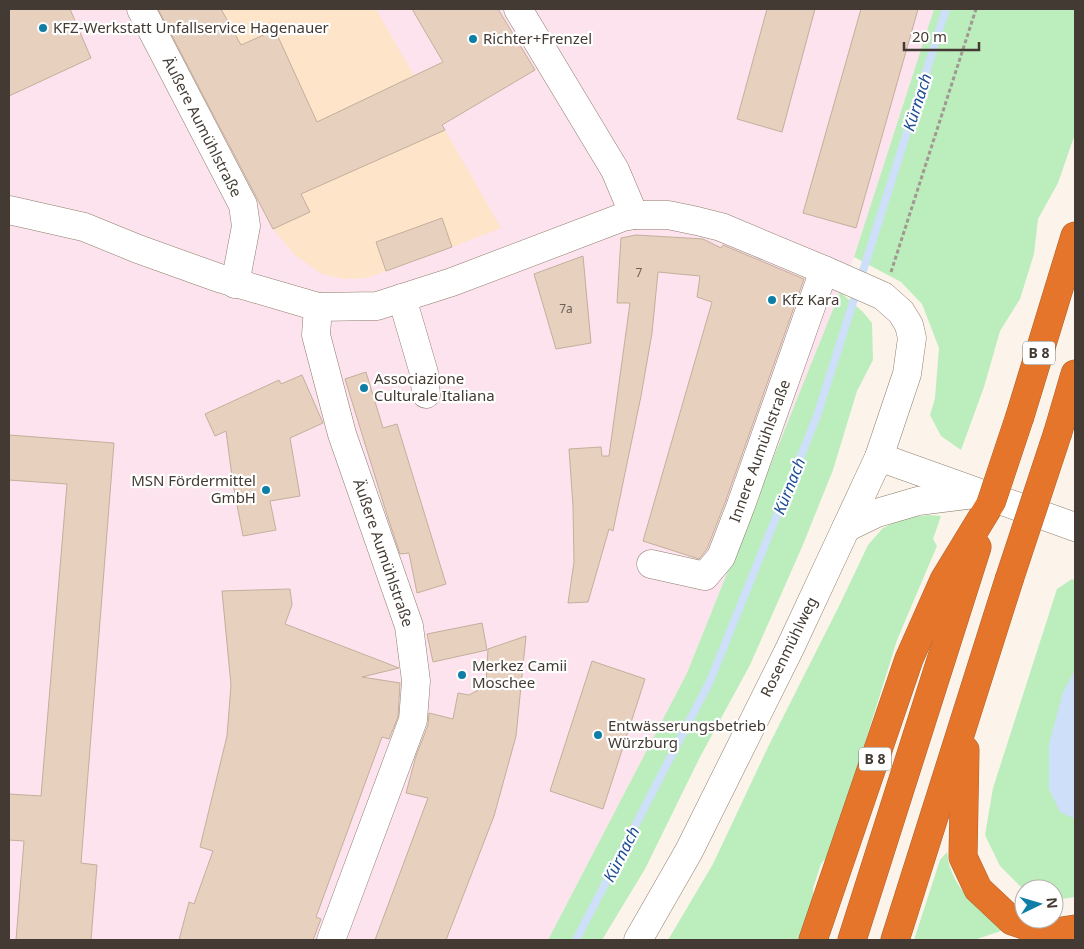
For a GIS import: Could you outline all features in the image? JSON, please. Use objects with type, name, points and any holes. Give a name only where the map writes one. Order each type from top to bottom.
[{"type":"highway","name":"B 8","points":[[813,940],[908,659],[944,580],[985,498],[1020,416],[1075,236]]},
{"type":"highway","name":"B 8","points":[[895,940],[1075,374]]},
{"type":"highway","name":"B 8","points":[[852,940],[969,570],[985,498]]},
{"type":"highway","name":"B 8","points":[[965,719],[963,858],[978,889],[1012,921],[1052,934]]},
{"type":"street","name":"Äußere Aumühlstraße","points":[[141,9],[243,205],[246,226],[235,284]]},
{"type":"street","points":[[518,9],[615,170],[634,215]]},
{"type":"street","points":[[9,210],[84,227],[138,249],[235,284],[318,307],[377,306],[452,282],[623,217],[634,215],[668,215],[721,228],[828,272],[878,295],[902,312],[909,325],[912,338],[907,374],[879,457],[985,498],[1075,527]]},
{"type":"street","name":"Innere Aumühlstraße","points":[[652,564],[705,576],[721,558],[828,272]]},
{"type":"street","points":[[402,298],[424,373],[426,394]]},
{"type":"street","name":"Äußere Aumühlstraße","points":[[318,307],[316,335],[337,416],[409,626],[416,681],[413,720],[331,940]]},
{"type":"street","name":"Rosenmühlweg","points":[[638,940],[689,851],[790,648],[879,457]]},
{"type":"street","points":[[846,528],[877,513],[918,502],[985,498]]},
{"type":"path","points":[[878,295],[976,9]]},
{"type":"shaded area","points":[[9,9],[934,9],[854,257],[687,673],[548,940],[9,940]]},
{"type":"shaded area","points":[[158,9],[376,9],[501,228],[367,278],[344,279],[322,274],[295,255],[273,229]]},
{"type":"green space","points":[[934,9],[1075,9],[1075,134],[1058,183],[1038,219],[1034,254],[1020,299],[1000,331],[984,387],[961,450],[941,436],[930,415],[935,398],[939,348],[922,304],[901,282],[854,257]]},
{"type":"green space","points":[[840,292],[863,312],[872,323],[873,360],[857,391],[833,470],[802,547],[750,665],[700,757],[645,869],[602,940],[548,940],[687,673]]},
{"type":"green space","points":[[941,516],[933,539],[937,546],[897,640],[831,852],[821,864],[813,888],[814,905],[801,940],[668,940],[713,864],[768,747],[868,545],[883,528],[911,517]]},
{"type":"green space","points":[[1072,579],[1075,581],[1075,897],[1064,899],[1064,879],[1014,880],[1000,866],[985,835],[993,788],[1057,589]]},
{"type":"green space","points":[[947,852],[953,875],[959,885],[974,904],[1001,928],[1001,931],[974,940],[914,940],[940,860]]},
{"type":"water","points":[[1075,670],[1075,819],[1060,812],[1049,789],[1049,744],[1063,692]]},
{"type":"building","points":[[9,9],[70,9],[91,58],[9,96]]},
{"type":"building","points":[[158,9],[221,9],[241,45],[275,30],[317,122],[443,62],[412,9],[498,9],[535,70],[442,125],[445,130],[301,194],[310,212],[273,229]]},
{"type":"building","points":[[767,9],[815,9],[782,132],[737,119]]},
{"type":"building","points":[[861,9],[918,9],[856,228],[803,213]]},
{"type":"building","points":[[442,218],[452,247],[386,271],[376,242]]},
{"type":"building","points":[[636,235],[703,239],[721,248],[723,245],[804,279],[726,500],[707,549],[699,559],[643,541],[712,302],[697,297],[700,276],[658,272],[652,333],[613,531],[609,529],[588,602],[568,603],[574,562],[569,449],[601,447],[602,456],[609,456],[630,303],[617,303],[621,238]]},
{"type":"building","points":[[583,256],[591,343],[556,349],[534,274]]},
{"type":"building","points":[[366,372],[383,428],[397,424],[446,584],[417,593],[409,553],[400,554],[345,379]]},
{"type":"building","points":[[302,375],[323,423],[290,438],[300,496],[270,501],[276,530],[243,536],[233,484],[226,431],[215,436],[205,414],[279,380],[281,384]]},
{"type":"building","points":[[9,435],[114,443],[81,863],[97,865],[91,940],[16,940],[24,841],[9,840],[9,794],[41,796],[67,484],[9,480]]},
{"type":"building","points":[[290,589],[292,605],[285,624],[399,668],[362,677],[400,683],[398,717],[389,739],[382,737],[316,917],[321,919],[313,940],[179,940],[189,902],[194,904],[213,851],[200,847],[227,736],[231,685],[222,591]]},
{"type":"building","points":[[482,623],[487,650],[433,662],[427,634]]},
{"type":"building","points":[[526,636],[516,736],[494,816],[446,940],[375,940],[428,798],[406,793],[416,756],[428,725],[429,713],[453,719],[458,693],[469,695],[486,686],[488,649]]},
{"type":"building","name":"Entwässerungsbetrieb Würzburg","points":[[592,661],[645,679],[603,809],[550,791]]},
{"type":"waterway","name":"Kürnach","points":[[576,940],[710,681],[817,416],[946,9]]},
{"type":"place","name":"KFZ-Werkstatt Unfallservice Hagenauer","points":[[43,28]]},
{"type":"place","name":"Richter+Frenzel","points":[[473,39]]},
{"type":"place","name":"Kfz Kara","points":[[772,300]]},
{"type":"place","name":"Associazione Culturale Italiana","points":[[364,388]]},
{"type":"place","name":"MSN Fördermittel GmbH","points":[[266,490]]},
{"type":"place","name":"Merkez Camii Moschee","points":[[462,675]]},
{"type":"place","name":"Entwässerungsbetrieb Würzburg","points":[[598,735]]}]
